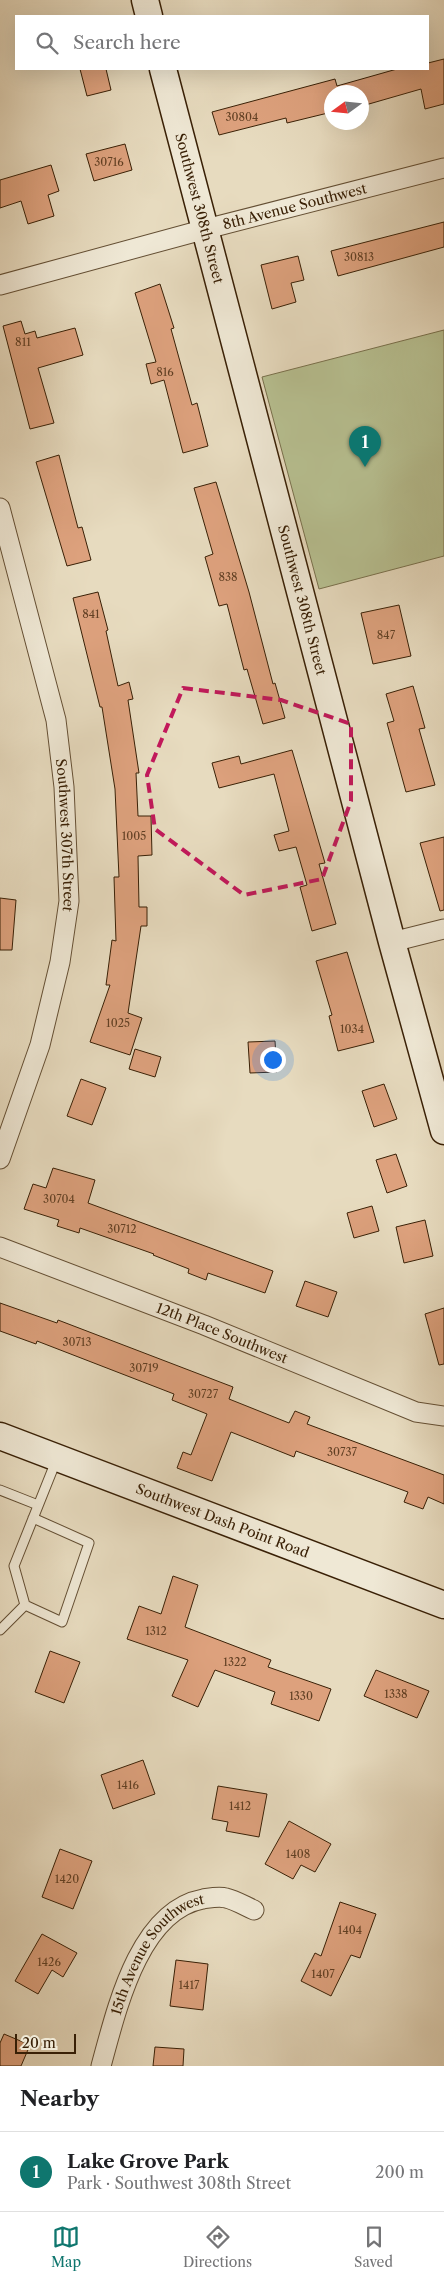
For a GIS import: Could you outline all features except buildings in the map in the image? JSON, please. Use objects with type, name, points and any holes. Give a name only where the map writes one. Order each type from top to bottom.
[{"type":"street","points":[[145,0],[150,15]]},
{"type":"street","name":"Southwest 308th Street","points":[[163,70],[392,942],[444,1131]]},
{"type":"street","name":"8th Avenue Southwest","points":[[0,286],[206,229],[444,168]]},
{"type":"street","name":"Southwest 307th Street","points":[[0,508],[56,720],[64,787],[69,901],[60,962],[40,1045],[0,1159]]},
{"type":"street","points":[[392,942],[444,929]]},
{"type":"street","name":"12th Place Southwest","points":[[0,1248],[204,1325],[416,1412],[444,1416]]},
{"type":"street","name":"Southwest Dash Point Road","points":[[0,1436],[444,1605]]},
{"type":"street","name":"15th Avenue Southwest","points":[[100,2066],[114,2018],[131,1973],[148,1942],[167,1916],[188,1903],[216,1898],[226,1898],[254,1910]]},
{"type":"lane","points":[[33,1518],[89,1543],[62,1622],[25,1605],[14,1566],[38,1505],[57,1458]]},
{"type":"lane","points":[[0,1490],[38,1505]]},
{"type":"lane","points":[[0,1630],[25,1605]]},
{"type":"highlighted area","points":[[183,688],[281,700],[351,724],[351,801],[322,879],[244,895],[155,829],[147,775]]},
{"type":"green space","points":[[444,330],[444,556],[319,589],[262,377]]},
{"type":"place","name":"Lake Grove Park","points":[[365,467]]}]
